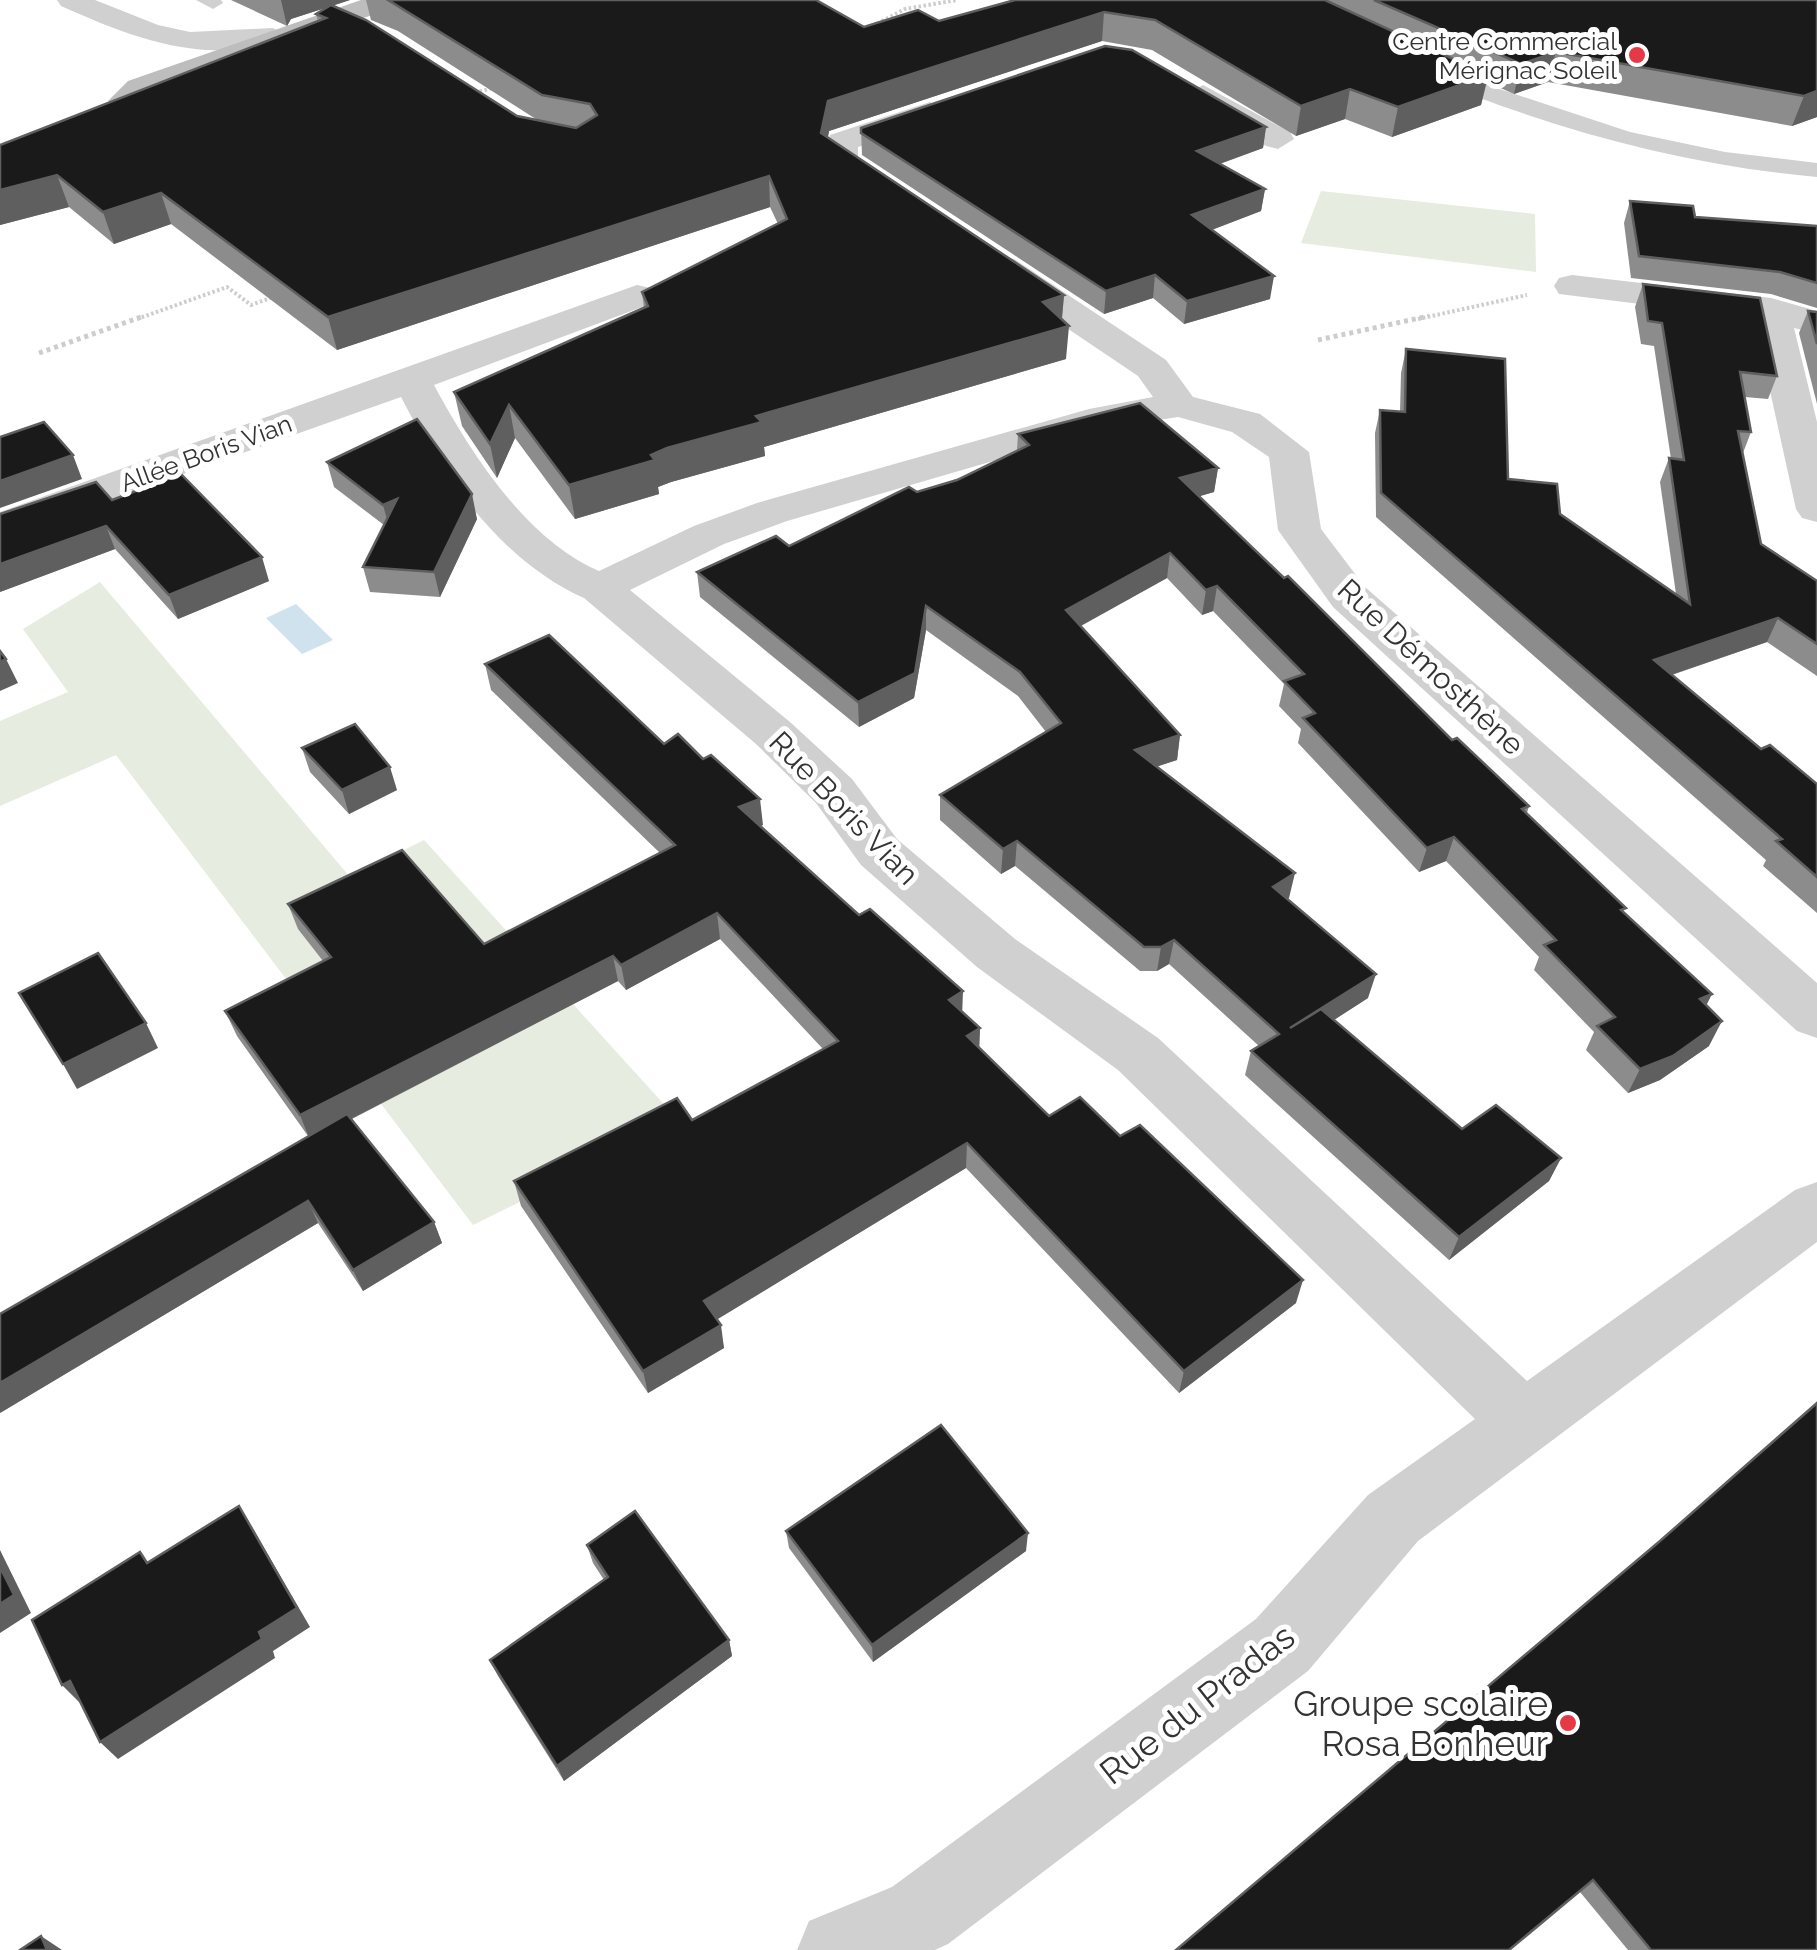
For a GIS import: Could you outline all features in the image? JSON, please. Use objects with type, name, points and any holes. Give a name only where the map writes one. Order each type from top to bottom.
[{"type":"main road","points":[[138,92],[281,47],[391,0]]},
{"type":"main road","points":[[90,114],[273,37],[338,20]]},
{"type":"street","points":[[70,0],[165,40],[223,44],[273,37]]},
{"type":"street","points":[[138,92],[169,51],[165,40]]},
{"type":"street","points":[[1170,76],[1278,140]]},
{"type":"street","points":[[923,215],[841,161],[842,142],[953,104]]},
{"type":"street","points":[[972,248],[1152,368],[1179,405]]},
{"type":"street","points":[[1572,286],[1771,309],[1817,324]]},
{"type":"street","points":[[412,380],[637,296]]},
{"type":"street","points":[[1771,309],[1817,509]]},
{"type":"street","name":"Allée Boris Vian","points":[[0,526],[412,380]]},
{"type":"street","name":"Rue Boris Vian","points":[[412,380],[432,422],[480,492],[576,582],[600,588],[773,733],[834,791],[879,852],[996,953],[1138,1054],[1523,1421]]},
{"type":"street","name":"Rue Démosthène","points":[[600,588],[710,535],[772,512],[1103,418],[1179,405],[1246,423],[1289,452],[1300,530],[1349,597],[1817,1016]]},
{"type":"street","name":"Rue du Pradas","points":[[838,1950],[920,1916],[1282,1645],[1393,1518],[1817,1208]]},
{"type":"lane","points":[[1422,67],[1493,98],[1560,120],[1701,152],[1816,171]]},
{"type":"path","points":[[871,28],[905,9],[957,0]]},
{"type":"path","points":[[469,95],[504,84]]},
{"type":"path","points":[[38,353],[227,286],[251,304],[286,292]]},
{"type":"path","points":[[1318,340],[1572,286]]},
{"type":"shaded area","points":[[1321,191],[1535,214],[1536,272],[1301,243]]},
{"type":"shaded area","points":[[100,582],[350,877],[424,840],[681,1123],[473,1225],[116,755],[0,806],[0,721],[68,692],[23,629]]},
{"type":"water","points":[[296,604],[333,640],[302,654],[266,618]]},
{"type":"building","points":[[388,0],[816,0],[864,27],[918,10],[939,21],[1015,0],[1325,0],[1488,75],[1398,107],[1350,89],[1301,106],[1155,20],[1104,12],[828,101],[821,133],[1064,295],[1043,302],[1069,326],[756,416],[762,422],[667,448],[651,455],[655,460],[569,485],[509,405],[490,444],[454,392],[648,306],[642,292],[787,219],[769,176],[328,317],[161,193],[103,212],[57,175],[0,190],[0,145],[326,18],[316,14],[331,5],[366,20],[517,116],[576,128],[597,115],[590,104],[542,95]]},
{"type":"building","name":"Centre Commercial Mérignac Soleil","points":[[1374,0],[1817,0],[1817,91],[1804,96],[1556,52],[1521,64]]},
{"type":"building","points":[[1105,46],[1132,50],[1266,127],[1197,151],[1265,189],[1192,215],[1274,276],[1187,301],[1155,275],[1106,291],[861,133],[861,128]]},
{"type":"building","points":[[1630,201],[1693,206],[1695,217],[1817,226],[1817,283],[1780,272],[1639,256]]},
{"type":"building","points":[[1643,284],[1760,298],[1777,376],[1740,372],[1751,432],[1738,431],[1761,544],[1817,581],[1817,644],[1778,618],[1654,660],[1761,749],[1770,745],[1817,784],[1817,877],[1776,841],[1782,839],[1381,493],[1380,410],[1405,412],[1406,349],[1505,359],[1508,479],[1557,484],[1560,514],[1690,604],[1669,458],[1684,460],[1662,323],[1648,321]]},
{"type":"building","points":[[1808,311],[1817,312],[1817,344]]},
{"type":"building","points":[[1140,403],[1218,468],[1180,478],[1284,578],[1288,576],[1452,740],[1457,738],[1529,806],[1522,809],[1626,908],[1621,910],[1712,994],[1700,999],[1722,1021],[1673,1056],[1640,1069],[1597,1026],[1615,1017],[1544,945],[1556,940],[1454,837],[1427,848],[1303,718],[1315,713],[1284,681],[1304,674],[1217,586],[1206,590],[1170,553],[1066,610],[1180,735],[1135,750],[1295,873],[1273,887],[1376,974],[1290,1028],[1321,1009],[1462,1129],[1496,1105],[1561,1158],[1459,1237],[1251,1051],[1279,1034],[1174,940],[1161,947],[1144,947],[1017,841],[1003,849],[940,795],[1061,723],[1020,672],[926,606],[915,673],[858,702],[697,572],[776,536],[789,546],[909,487],[917,492],[957,480],[1029,445],[1018,434]]},
{"type":"building","points":[[417,419],[472,494],[434,572],[363,567],[397,499],[383,505],[327,462]]},
{"type":"building","points":[[44,422],[73,455],[0,481],[0,437]]},
{"type":"building","points":[[181,474],[262,557],[169,595],[106,526],[0,564],[0,514],[96,482],[112,500]]},
{"type":"building","points":[[549,635],[664,744],[678,734],[703,759],[711,755],[760,799],[739,807],[859,915],[870,909],[963,991],[949,1000],[980,1028],[967,1036],[1049,1116],[1080,1097],[1120,1136],[1140,1125],[1303,1280],[1184,1371],[967,1143],[704,1301],[721,1325],[643,1371],[514,1181],[677,1098],[692,1120],[838,1041],[717,913],[621,965],[613,956],[300,1115],[225,1011],[331,957],[288,904],[402,850],[484,944],[675,845],[485,664]]},
{"type":"building","points":[[355,724],[390,767],[342,790],[302,748]]},
{"type":"building","points":[[98,953],[146,1023],[63,1064],[19,993]]},
{"type":"building","points":[[347,1114],[434,1222],[353,1270],[308,1201],[0,1383],[0,1314]]},
{"type":"building","name":"Groupe scolaire Rosa Bonheur","points":[[1817,1403],[1817,1950],[1651,1950],[1593,1880],[1509,1950],[1176,1950],[1660,1541]]},
{"type":"building","points":[[941,1425],[1028,1533],[872,1645],[786,1531]]},
{"type":"building","points":[[239,1506],[297,1608],[259,1632],[262,1639],[100,1742],[70,1681],[62,1685],[32,1620],[140,1552],[147,1563]]},
{"type":"building","points":[[635,1511],[729,1640],[557,1766],[490,1660],[608,1577],[587,1545]]},
{"type":"building","points":[[0,1567],[14,1595],[0,1604]]},
{"type":"building","points":[[41,1936],[47,1950],[20,1950]]},
{"type":"place","name":"Centre Commercial Mérignac Soleil","points":[[1637,55]]},
{"type":"place","name":"Groupe scolaire Rosa Bonheur","points":[[1568,1723]]}]
